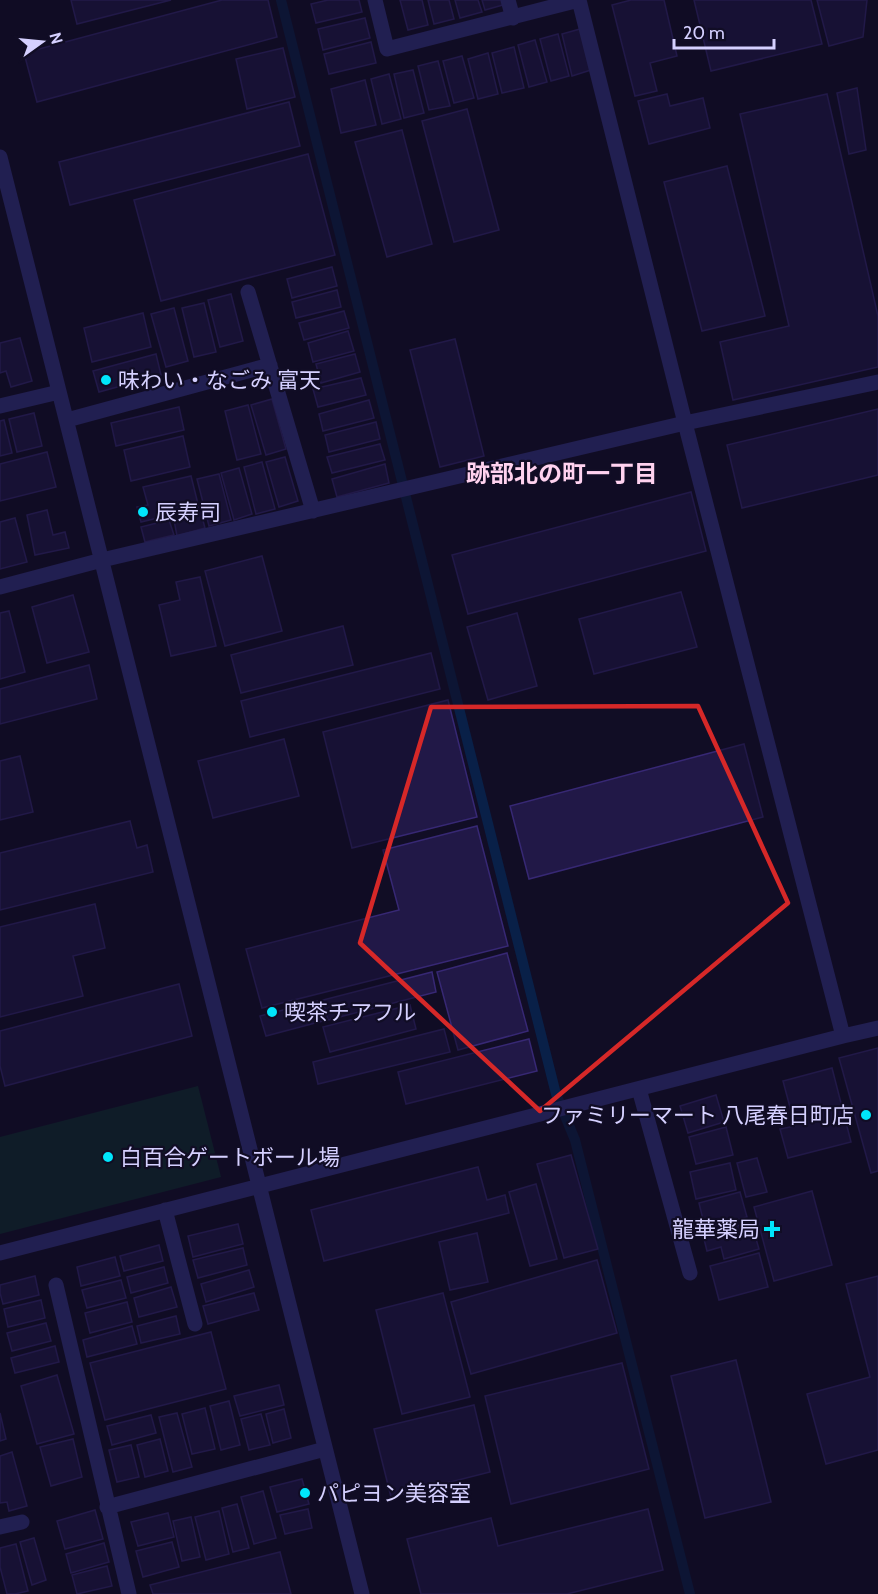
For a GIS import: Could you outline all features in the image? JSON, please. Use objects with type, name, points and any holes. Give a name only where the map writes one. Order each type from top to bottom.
[{"type":"street","points":[[375,0],[387,49],[579,0],[843,1036]]},
{"type":"street","points":[[508,0],[513,18]]},
{"type":"street","points":[[0,157],[362,1594]]},
{"type":"street","points":[[248,292],[313,511]]},
{"type":"street","points":[[67,420],[270,365]]},
{"type":"street","points":[[0,587],[102,560],[686,423],[878,382]]},
{"type":"street","points":[[0,406],[59,392]]},
{"type":"street","points":[[0,1253],[878,1028]]},
{"type":"street","points":[[639,1089],[690,1273]]},
{"type":"street","points":[[165,1210],[195,1324]]},
{"type":"street","points":[[56,1285],[129,1594]]},
{"type":"street","points":[[107,1507],[325,1449]]},
{"type":"street","points":[[0,1527],[22,1522]]},
{"type":"highlighted area","points":[[698,706],[788,903],[540,1111],[360,943],[431,707]]},
{"type":"green space","name":"白百合ゲートボール場","points":[[198,1086],[221,1177],[0,1234],[0,1137]]},
{"type":"building","points":[[71,0],[171,0],[77,24]]},
{"type":"building","points":[[222,0],[268,0],[277,37],[37,102],[24,53]]},
{"type":"building","points":[[328,0],[359,0],[362,12],[316,23],[311,4]]},
{"type":"building","points":[[400,0],[422,0],[428,25],[408,30]]},
{"type":"building","points":[[428,0],[449,0],[454,19],[434,24]]},
{"type":"building","points":[[455,0],[478,0],[482,12],[460,18]]},
{"type":"building","points":[[482,0],[502,0],[503,5],[485,10]]},
{"type":"building","points":[[631,0],[664,0],[677,56],[650,63],[657,91],[635,96],[612,5]]},
{"type":"building","points":[[694,0],[811,0],[822,44],[711,71]]},
{"type":"building","points":[[817,0],[867,0],[863,37],[829,46]]},
{"type":"building","points":[[365,18],[370,38],[323,50],[318,29]]},
{"type":"building","points":[[580,29],[591,70],[572,76],[562,34]]},
{"type":"building","points":[[558,34],[569,76],[551,81],[540,39]]},
{"type":"building","points":[[535,40],[547,82],[529,87],[518,45]]},
{"type":"building","points":[[371,42],[376,63],[329,74],[324,54]]},
{"type":"building","points":[[514,47],[524,88],[502,93],[492,53]]},
{"type":"building","points":[[283,48],[295,97],[247,109],[236,59]]},
{"type":"building","points":[[488,53],[498,94],[478,99],[468,59]]},
{"type":"building","points":[[462,56],[474,98],[454,103],[443,61]]},
{"type":"building","points":[[438,61],[450,106],[429,110],[418,66]]},
{"type":"building","points":[[413,70],[424,113],[404,118],[394,74]]},
{"type":"building","points":[[389,74],[401,119],[382,124],[371,79]]},
{"type":"building","points":[[365,80],[376,125],[341,133],[331,89]]},
{"type":"building","points":[[857,88],[866,150],[849,154],[837,93]]},
{"type":"building","points":[[667,94],[670,106],[703,98],[710,128],[649,144],[638,101]]},
{"type":"building","points":[[827,94],[878,316],[878,367],[733,400],[720,342],[789,326],[740,114]]},
{"type":"building","points":[[289,102],[300,146],[70,205],[59,162]]},
{"type":"building","points":[[467,109],[499,230],[454,242],[422,121]]},
{"type":"building","points":[[402,130],[432,244],[387,257],[355,142]]},
{"type":"building","points":[[308,154],[335,255],[161,301],[134,200]]},
{"type":"building","points":[[727,166],[765,316],[702,331],[664,182]]},
{"type":"building","points":[[332,267],[337,286],[292,298],[287,279]]},
{"type":"building","points":[[337,290],[341,307],[296,318],[292,302]]},
{"type":"building","points":[[231,294],[243,341],[220,347],[208,300]]},
{"type":"building","points":[[204,303],[216,352],[194,357],[182,308]]},
{"type":"building","points":[[174,308],[188,361],[166,367],[151,314]]},
{"type":"building","points":[[344,311],[349,328],[304,340],[299,323]]},
{"type":"building","points":[[143,313],[151,347],[92,362],[84,328]]},
{"type":"building","points":[[348,331],[354,351],[313,362],[308,343]]},
{"type":"building","points":[[20,338],[32,381],[11,387],[6,371],[0,373],[0,343]]},
{"type":"building","points":[[455,339],[484,456],[440,467],[410,350]]},
{"type":"building","points":[[156,354],[161,375],[99,392],[93,371]]},
{"type":"building","points":[[355,354],[360,372],[321,383],[316,364]]},
{"type":"building","points":[[361,378],[366,395],[318,407],[313,389]]},
{"type":"building","points":[[272,399],[286,449],[266,455],[251,405]]},
{"type":"building","points":[[369,400],[374,418],[323,431],[319,414]]},
{"type":"building","points":[[248,405],[261,454],[237,460],[225,411]]},
{"type":"building","points":[[179,407],[184,430],[116,446],[111,423]]},
{"type":"building","points":[[878,409],[878,475],[742,508],[727,445]]},
{"type":"building","points":[[34,413],[42,446],[17,452],[9,419]]},
{"type":"building","points":[[4,420],[12,453],[0,456],[0,421]]},
{"type":"building","points":[[376,422],[380,439],[329,452],[325,435]]},
{"type":"building","points":[[183,436],[190,467],[131,481],[124,450]]},
{"type":"building","points":[[380,444],[385,460],[332,473],[327,457]]},
{"type":"building","points":[[47,452],[56,487],[0,501],[0,464]]},
{"type":"building","points":[[285,457],[298,501],[279,507],[266,462]]},
{"type":"building","points":[[262,462],[275,509],[256,514],[244,467]]},
{"type":"building","points":[[385,464],[389,483],[337,497],[332,479]]},
{"type":"building","points":[[239,468],[252,514],[234,520],[221,473]]},
{"type":"building","points":[[219,474],[231,520],[209,526],[197,479]]},
{"type":"building","points":[[191,476],[199,508],[141,522],[137,507],[148,505],[143,487]]},
{"type":"building","points":[[691,492],[706,551],[468,614],[452,555]]},
{"type":"building","points":[[47,510],[53,535],[65,532],[69,548],[35,555],[27,515]]},
{"type":"building","points":[[201,513],[205,528],[177,536],[174,520]]},
{"type":"building","points":[[15,518],[27,562],[0,569],[0,522]]},
{"type":"building","points":[[169,520],[174,535],[145,542],[141,527]]},
{"type":"building","points":[[262,556],[282,631],[225,646],[205,571]]},
{"type":"building","points":[[200,577],[216,646],[171,656],[159,605],[180,600],[176,582]]},
{"type":"building","points":[[681,592],[697,647],[594,674],[579,619]]},
{"type":"building","points":[[73,595],[89,652],[47,663],[32,607]]},
{"type":"building","points":[[9,611],[25,672],[0,679],[0,613]]},
{"type":"building","points":[[517,613],[537,686],[488,700],[467,627]]},
{"type":"building","points":[[343,626],[353,665],[241,693],[231,655]]},
{"type":"building","points":[[431,653],[440,689],[250,737],[241,701]]},
{"type":"building","points":[[89,665],[97,699],[0,724],[0,689]]},
{"type":"building","points":[[448,700],[477,817],[352,848],[323,732]]},
{"type":"building","points":[[284,739],[299,796],[213,818],[198,761]]},
{"type":"building","points":[[744,744],[763,817],[529,879],[510,806]]},
{"type":"building","points":[[20,756],[33,812],[0,820],[0,761]]},
{"type":"building","points":[[130,821],[137,848],[147,845],[153,872],[0,910],[0,853]]},
{"type":"building","points":[[477,826],[508,946],[262,1008],[246,949],[399,910],[383,850]]},
{"type":"building","points":[[95,904],[105,948],[73,956],[83,996],[0,1017],[0,927]]},
{"type":"building","points":[[507,953],[528,1031],[458,1050],[437,972]]},
{"type":"building","points":[[432,972],[436,992],[328,1020],[323,1000]]},
{"type":"building","points":[[179,984],[192,1036],[5,1086],[0,1066],[0,1031]]},
{"type":"building","points":[[318,1001],[323,1021],[266,1036],[260,1016]]},
{"type":"building","points":[[410,1005],[416,1029],[330,1052],[323,1027]]},
{"type":"building","points":[[444,1029],[450,1052],[318,1084],[313,1062]]},
{"type":"building","points":[[529,1039],[537,1071],[406,1104],[398,1072]]},
{"type":"building","name":"ファミリーマート 八尾春日町店","points":[[878,1048],[878,1171],[871,1173],[839,1058]]},
{"type":"building","points":[[832,1068],[851,1142],[788,1158],[780,1129],[795,1126],[783,1081]]},
{"type":"building","points":[[716,1095],[724,1122],[688,1133],[680,1106]]},
{"type":"building","points":[[726,1127],[733,1155],[696,1164],[689,1137]]},
{"type":"building","points":[[571,1155],[598,1249],[564,1258],[537,1164]]},
{"type":"building","points":[[757,1158],[767,1192],[746,1197],[737,1163]]},
{"type":"building","points":[[730,1163],[736,1190],[696,1199],[690,1172]]},
{"type":"building","points":[[478,1167],[487,1200],[505,1195],[509,1213],[324,1261],[311,1210]]},
{"type":"building","points":[[536,1184],[557,1259],[530,1266],[509,1192]]},
{"type":"building","points":[[812,1191],[832,1265],[774,1281],[754,1207]]},
{"type":"building","points":[[740,1192],[747,1217],[705,1228],[699,1203]]},
{"type":"building","points":[[751,1222],[759,1249],[724,1259],[721,1247],[707,1251],[703,1235]]},
{"type":"building","points":[[238,1224],[243,1244],[193,1257],[188,1236]]},
{"type":"building","points":[[477,1233],[488,1282],[450,1290],[439,1242]]},
{"type":"building","points":[[159,1245],[163,1261],[124,1271],[120,1256]]},
{"type":"building","points":[[243,1248],[247,1265],[198,1278],[193,1260]]},
{"type":"building","points":[[759,1253],[768,1287],[719,1300],[710,1266]]},
{"type":"building","points":[[115,1257],[120,1276],[81,1286],[77,1267]]},
{"type":"building","points":[[597,1260],[617,1333],[471,1374],[451,1302]]},
{"type":"building","points":[[164,1267],[168,1283],[131,1293],[127,1277]]},
{"type":"building","points":[[249,1270],[254,1287],[206,1302],[201,1284]]},
{"type":"building","points":[[35,1276],[39,1295],[3,1304],[0,1285]]},
{"type":"building","points":[[878,1276],[878,1450],[826,1464],[807,1394],[870,1377],[846,1284]]},
{"type":"building","points":[[121,1280],[126,1298],[87,1308],[82,1290]]},
{"type":"building","points":[[171,1287],[177,1307],[139,1317],[134,1298]]},
{"type":"building","points":[[254,1293],[259,1310],[208,1324],[203,1306]]},
{"type":"building","points":[[443,1293],[470,1397],[402,1414],[376,1310]]},
{"type":"building","points":[[41,1300],[45,1318],[8,1327],[4,1309]]},
{"type":"building","points":[[127,1302],[132,1322],[90,1333],[85,1313]]},
{"type":"building","points":[[176,1316],[180,1334],[141,1343],[137,1326]]},
{"type":"building","points":[[46,1323],[51,1341],[12,1351],[7,1333]]},
{"type":"building","points":[[132,1326],[137,1344],[87,1357],[83,1340]]},
{"type":"building","points":[[211,1332],[226,1389],[105,1420],[90,1363]]},
{"type":"building","points":[[55,1346],[59,1362],[15,1373],[11,1358]]},
{"type":"building","points":[[736,1360],[771,1502],[705,1518],[671,1376]]},
{"type":"building","points":[[622,1363],[649,1469],[511,1504],[485,1396]]},
{"type":"building","points":[[57,1375],[74,1434],[37,1444],[21,1386]]},
{"type":"building","points":[[279,1385],[284,1405],[240,1416],[234,1396]]},
{"type":"building","points":[[229,1401],[240,1445],[221,1450],[210,1406]]},
{"type":"building","points":[[474,1405],[490,1472],[391,1497],[374,1429]]},
{"type":"building","points":[[205,1408],[215,1449],[192,1454],[182,1414]]},
{"type":"building","points":[[284,1409],[291,1438],[273,1443],[266,1414]]},
{"type":"building","points":[[0,1413],[6,1439],[0,1441]]},
{"type":"building","points":[[177,1413],[192,1467],[173,1472],[159,1417]]},
{"type":"building","points":[[261,1414],[270,1445],[249,1450],[241,1419]]},
{"type":"building","points":[[151,1415],[156,1433],[112,1445],[107,1426]]},
{"type":"building","points":[[73,1439],[82,1477],[51,1486],[40,1447]]},
{"type":"building","points":[[160,1439],[168,1471],[145,1477],[137,1445]]},
{"type":"building","points":[[131,1445],[139,1477],[117,1482],[109,1450]]},
{"type":"building","points":[[12,1452],[27,1506],[9,1511],[7,1502],[0,1503],[0,1456]]},
{"type":"building","points":[[302,1479],[309,1504],[277,1512],[270,1487]]},
{"type":"building","points":[[263,1491],[276,1538],[254,1544],[241,1497]]},
{"type":"building","points":[[237,1504],[249,1548],[233,1552],[222,1508]]},
{"type":"building","points":[[308,1509],[312,1528],[285,1534],[280,1515]]},
{"type":"building","points":[[648,1509],[663,1570],[567,1594],[421,1594],[407,1539],[491,1518],[498,1546]]},
{"type":"building","points":[[95,1510],[103,1539],[65,1549],[57,1521]]},
{"type":"building","points":[[219,1511],[229,1554],[206,1560],[195,1517]]},
{"type":"building","points":[[168,1513],[174,1537],[138,1546],[131,1522]]},
{"type":"building","points":[[191,1517],[200,1557],[182,1561],[173,1521]]},
{"type":"building","points":[[34,1538],[46,1580],[32,1585],[20,1542]]},
{"type":"building","points":[[172,1542],[179,1567],[143,1577],[136,1551]]},
{"type":"building","points":[[104,1543],[109,1562],[71,1573],[66,1554]]},
{"type":"building","points":[[16,1544],[28,1591],[7,1594],[0,1567],[0,1548]]},
{"type":"building","points":[[280,1552],[291,1594],[153,1594],[150,1585]]},
{"type":"building","points":[[107,1566],[112,1586],[77,1594],[72,1575]]},
{"type":"waterway","points":[[281,0],[556,1094],[575,1140],[690,1594]]},
{"type":"place","name":"味わい・なごみ 富天","points":[[106,380]]},
{"type":"place","name":"辰寿司","points":[[143,512]]},
{"type":"place","name":"喫茶チアフル","points":[[272,1012]]},
{"type":"place","name":"ファミリーマート 八尾春日町店","points":[[866,1115]]},
{"type":"place","name":"白百合ゲートボール場","points":[[108,1157]]},
{"type":"place","name":"龍華薬局","points":[[772,1229]]},
{"type":"place","name":"パピヨン美容室","points":[[305,1493]]},
{"type":"district","name":"跡部北の町一丁目","points":[[562,473]]}]
